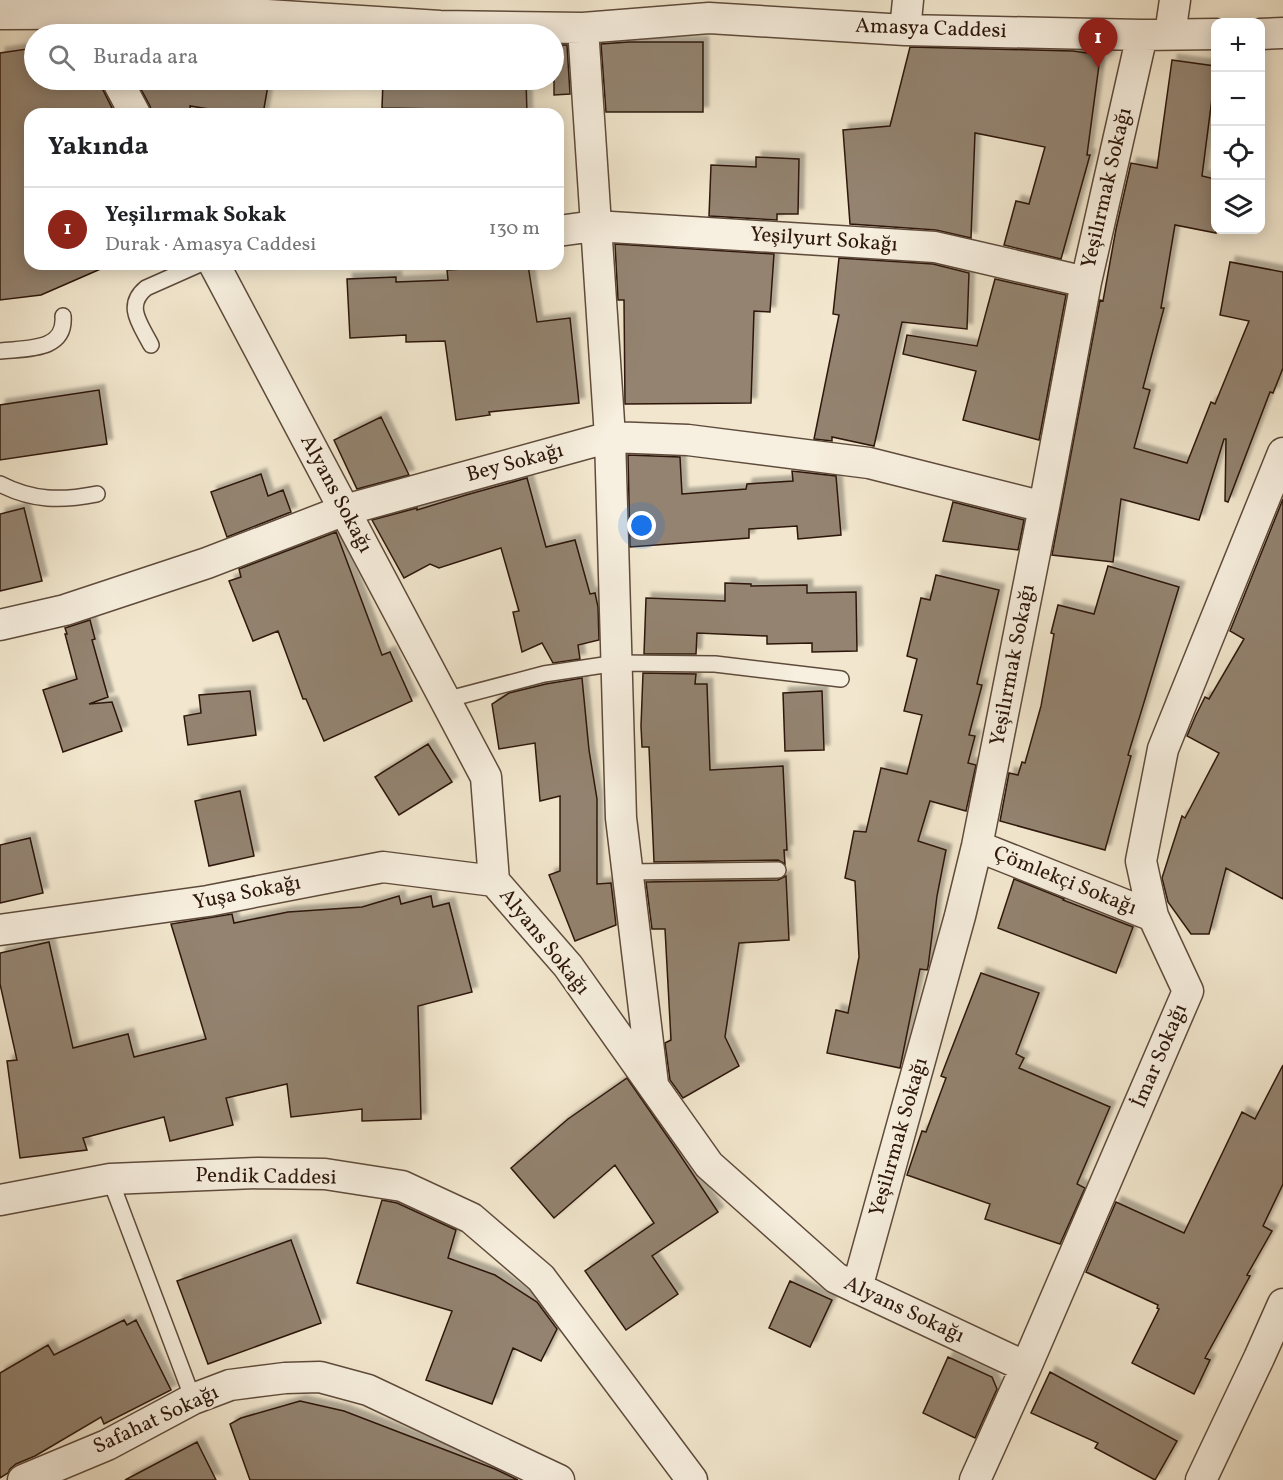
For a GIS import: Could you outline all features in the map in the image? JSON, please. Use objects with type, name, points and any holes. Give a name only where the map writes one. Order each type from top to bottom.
[{"type":"street","points":[[904,30],[908,0]]},
{"type":"street","name":"Yeşilırmak Sokağı","points":[[857,1288],[960,916],[977,846],[1086,282],[1156,35],[1175,0]]},
{"type":"street","name":"Amasya Caddesi","points":[[0,14],[87,24],[237,7],[443,13],[546,24]]},
{"type":"street","name":"Amasya Caddesi","points":[[564,26],[583,28],[709,9],[904,30],[1211,34]]},
{"type":"street","points":[[583,28],[610,437],[621,818],[653,1087]]},
{"type":"street","points":[[1265,34],[1283,33]]},
{"type":"street","points":[[122,90],[132,108]]},
{"type":"street","name":"Yeşilyurt Sokağı","points":[[564,230],[595,226],[935,247],[1086,282]]},
{"type":"street","name":"Alyans Sokağı","points":[[217,270],[486,777],[494,882],[568,966],[709,1165],[836,1278],[1026,1367]]},
{"type":"street","name":"Bey Sokağı","points":[[0,625],[65,610],[207,563],[345,510],[610,437],[688,440],[869,463],[1044,507]]},
{"type":"street","name":"İmar Sokağı","points":[[975,1480],[1188,991],[1153,916],[1141,861],[1163,749],[1283,453]]},
{"type":"street","name":"Çömlekçi Sokağı","points":[[977,846],[1153,916]]},
{"type":"street","name":"Yuşa Sokağı","points":[[0,930],[208,901],[384,867],[494,882]]},
{"type":"street","name":"Pendik Caddesi","points":[[0,1200],[110,1179],[258,1173],[325,1174],[402,1186],[471,1218],[541,1278],[692,1480]]},
{"type":"street","points":[[1201,1480],[1283,1304]]},
{"type":"street","name":"Safahat Sokağı","points":[[23,1480],[107,1444],[193,1399],[230,1385],[285,1378],[321,1377],[368,1390],[559,1480]]},
{"type":"lane","points":[[151,345],[135,312],[136,299],[146,288],[186,270]]},
{"type":"lane","points":[[0,351],[51,343],[61,332],[63,316]]},
{"type":"lane","points":[[0,484],[34,497],[55,499],[97,494]]},
{"type":"lane","points":[[445,700],[544,674],[617,663],[715,664],[841,679]]},
{"type":"lane","points":[[627,872],[778,870]]},
{"type":"lane","points":[[110,1179],[193,1399]]},
{"type":"building","points":[[703,42],[703,112],[606,112],[601,44]]},
{"type":"building","points":[[564,45],[567,45],[570,94],[554,95],[554,90],[564,90]]},
{"type":"building","points":[[910,47],[1073,51],[1094,54],[1099,65],[1087,155],[1090,155],[1061,259],[1004,245],[1016,201],[1029,204],[1045,147],[975,133],[971,238],[936,230],[850,224],[843,130],[890,126]]},
{"type":"building","points":[[24,49],[24,90],[103,90],[112,108],[24,108],[24,270],[98,270],[41,295],[0,300],[0,53]]},
{"type":"building","points":[[1172,60],[1211,65],[1211,106],[1202,176],[1211,178],[1211,232],[1175,225],[1161,308],[1164,308],[1143,388],[1150,390],[1134,448],[1187,463],[1211,402],[1215,404],[1249,321],[1220,315],[1230,262],[1283,272],[1283,368],[1273,393],[1270,392],[1228,502],[1225,501],[1226,439],[1224,439],[1199,520],[1121,499],[1113,562],[1052,555],[1100,300],[1103,301],[1131,163],[1157,168]]},
{"type":"building","points":[[141,90],[267,90],[264,108],[190,106],[190,108],[150,108]]},
{"type":"building","points":[[383,90],[526,90],[527,108],[382,108]]},
{"type":"building","points":[[756,157],[799,159],[798,214],[777,214],[777,220],[709,216],[711,165],[756,167]]},
{"type":"building","points":[[615,244],[774,254],[770,312],[754,311],[751,403],[625,404],[624,300],[618,300]]},
{"type":"building","points":[[839,258],[933,264],[969,273],[967,329],[902,322],[874,446],[832,437],[832,441],[814,439],[839,315],[833,314]]},
{"type":"building","points":[[447,270],[529,270],[537,322],[570,318],[579,403],[489,412],[490,415],[456,420],[445,341],[406,342],[406,335],[350,338],[347,279],[396,277],[396,282],[448,280]]},
{"type":"building","points":[[995,279],[1066,295],[1039,440],[963,420],[976,371],[903,354],[907,335],[977,346]]},
{"type":"building","points":[[99,390],[107,444],[0,460],[0,405]]},
{"type":"building","points":[[381,417],[409,475],[357,489],[334,440]]},
{"type":"building","points":[[628,455],[680,457],[682,494],[746,489],[747,484],[793,481],[792,471],[836,476],[841,535],[798,539],[797,526],[749,529],[749,538],[630,547]]},
{"type":"building","points":[[261,474],[268,496],[283,490],[291,512],[227,537],[211,492]]},
{"type":"building","points":[[527,478],[546,547],[575,540],[590,594],[595,593],[598,607],[599,640],[578,645],[580,659],[553,663],[542,643],[522,652],[513,612],[519,611],[501,548],[439,568],[430,564],[404,578],[372,520],[417,508],[417,510]]},
{"type":"building","points":[[1283,499],[1283,899],[1226,868],[1209,934],[1191,934],[1168,902],[1162,878],[1182,816],[1185,818],[1219,753],[1187,736],[1205,697],[1209,699],[1244,639],[1230,631]]},
{"type":"building","points":[[953,502],[1024,520],[1018,550],[943,541]]},
{"type":"building","points":[[24,508],[42,581],[0,591],[0,514]]},
{"type":"building","points":[[336,532],[382,655],[390,652],[412,701],[324,741],[306,699],[303,699],[278,631],[253,641],[229,581],[241,577],[239,569]]},
{"type":"building","points":[[1108,566],[1179,587],[1128,755],[1131,756],[1105,850],[1000,821],[1009,773],[1018,775],[1022,762],[1025,763],[1041,706],[1054,634],[1051,633],[1058,605],[1094,614]]},
{"type":"building","points":[[936,575],[999,590],[977,684],[982,685],[969,735],[975,736],[968,763],[976,765],[966,811],[930,801],[918,841],[946,850],[937,896],[928,967],[927,970],[920,969],[900,1068],[827,1053],[836,1010],[848,1013],[859,957],[855,881],[845,878],[854,831],[866,832],[881,768],[907,774],[922,715],[904,711],[917,659],[907,656],[921,598],[930,600]]},
{"type":"building","points":[[725,583],[751,584],[751,586],[807,585],[807,593],[856,592],[857,651],[812,652],[812,643],[767,644],[767,636],[697,633],[696,654],[644,654],[646,598],[725,601]]},
{"type":"building","points":[[90,620],[95,639],[92,640],[108,697],[89,704],[112,702],[122,731],[63,752],[43,690],[77,679],[65,628]]},
{"type":"building","points":[[643,673],[696,674],[695,684],[707,684],[710,770],[783,766],[787,850],[784,850],[785,864],[778,860],[654,862],[649,747],[642,747]]},
{"type":"building","points":[[582,678],[589,750],[597,799],[597,884],[611,883],[616,925],[575,941],[549,875],[560,871],[560,796],[540,801],[535,743],[499,749],[492,704],[509,693]]},
{"type":"building","points":[[250,691],[256,735],[188,745],[184,716],[201,713],[199,695]]},
{"type":"building","points":[[822,691],[824,750],[785,751],[783,693]]},
{"type":"building","points":[[428,744],[452,782],[399,815],[375,777]]},
{"type":"building","points":[[240,791],[254,856],[209,866],[195,801]]},
{"type":"building","points":[[30,838],[43,893],[0,903],[0,845]]},
{"type":"building","points":[[786,876],[789,940],[739,943],[725,1037],[739,1066],[683,1098],[670,1080],[665,1043],[671,1040],[665,929],[652,929],[646,882],[778,880]]},
{"type":"building","points":[[1014,879],[1133,927],[1116,973],[998,928]]},
{"type":"building","points":[[399,896],[401,904],[431,896],[433,907],[449,903],[472,992],[418,1006],[421,1119],[362,1121],[362,1109],[291,1117],[287,1084],[226,1098],[233,1125],[170,1141],[164,1117],[83,1138],[87,1150],[20,1158],[7,1061],[17,1060],[0,984],[0,953],[49,942],[73,1048],[128,1034],[134,1057],[206,1039],[171,924],[232,914],[234,923],[288,912],[362,907]]},
{"type":"building","points":[[981,973],[1039,993],[1016,1054],[1024,1058],[1019,1068],[1110,1107],[1077,1184],[1085,1188],[1060,1244],[985,1219],[990,1204],[907,1175],[922,1131],[926,1132],[946,1078],[941,1076]]},
{"type":"building","points":[[1283,1065],[1283,1184],[1263,1226],[1272,1231],[1205,1358],[1210,1360],[1194,1394],[1132,1363],[1159,1309],[1158,1305],[1086,1272],[1116,1202],[1184,1233],[1242,1112],[1255,1119]]},
{"type":"building","points":[[627,1078],[718,1212],[652,1256],[678,1294],[626,1330],[585,1271],[654,1223],[615,1165],[554,1218],[511,1168],[568,1119]]},
{"type":"building","points":[[382,1200],[397,1203],[456,1230],[448,1258],[495,1275],[537,1302],[557,1329],[541,1361],[513,1348],[492,1404],[426,1380],[452,1311],[357,1283]]},
{"type":"building","points":[[291,1240],[321,1323],[208,1364],[177,1281]]},
{"type":"building","points":[[790,1281],[832,1300],[810,1347],[769,1328]]},
{"type":"building","points":[[124,1320],[127,1325],[136,1320],[171,1390],[104,1424],[101,1417],[35,1456],[16,1464],[0,1478],[0,1373],[48,1345],[54,1355]]},
{"type":"building","points":[[948,1357],[992,1377],[997,1389],[975,1438],[923,1413]]},
{"type":"building","points":[[1050,1372],[1177,1441],[1155,1480],[1095,1448],[1098,1443],[1031,1413]]},
{"type":"building","points":[[300,1401],[344,1411],[518,1480],[250,1480],[230,1424],[241,1418]]},
{"type":"building","points":[[197,1442],[216,1480],[125,1480]]},
{"type":"place","name":"Yeşilırmak Sokak","points":[[1098,68]]}]
